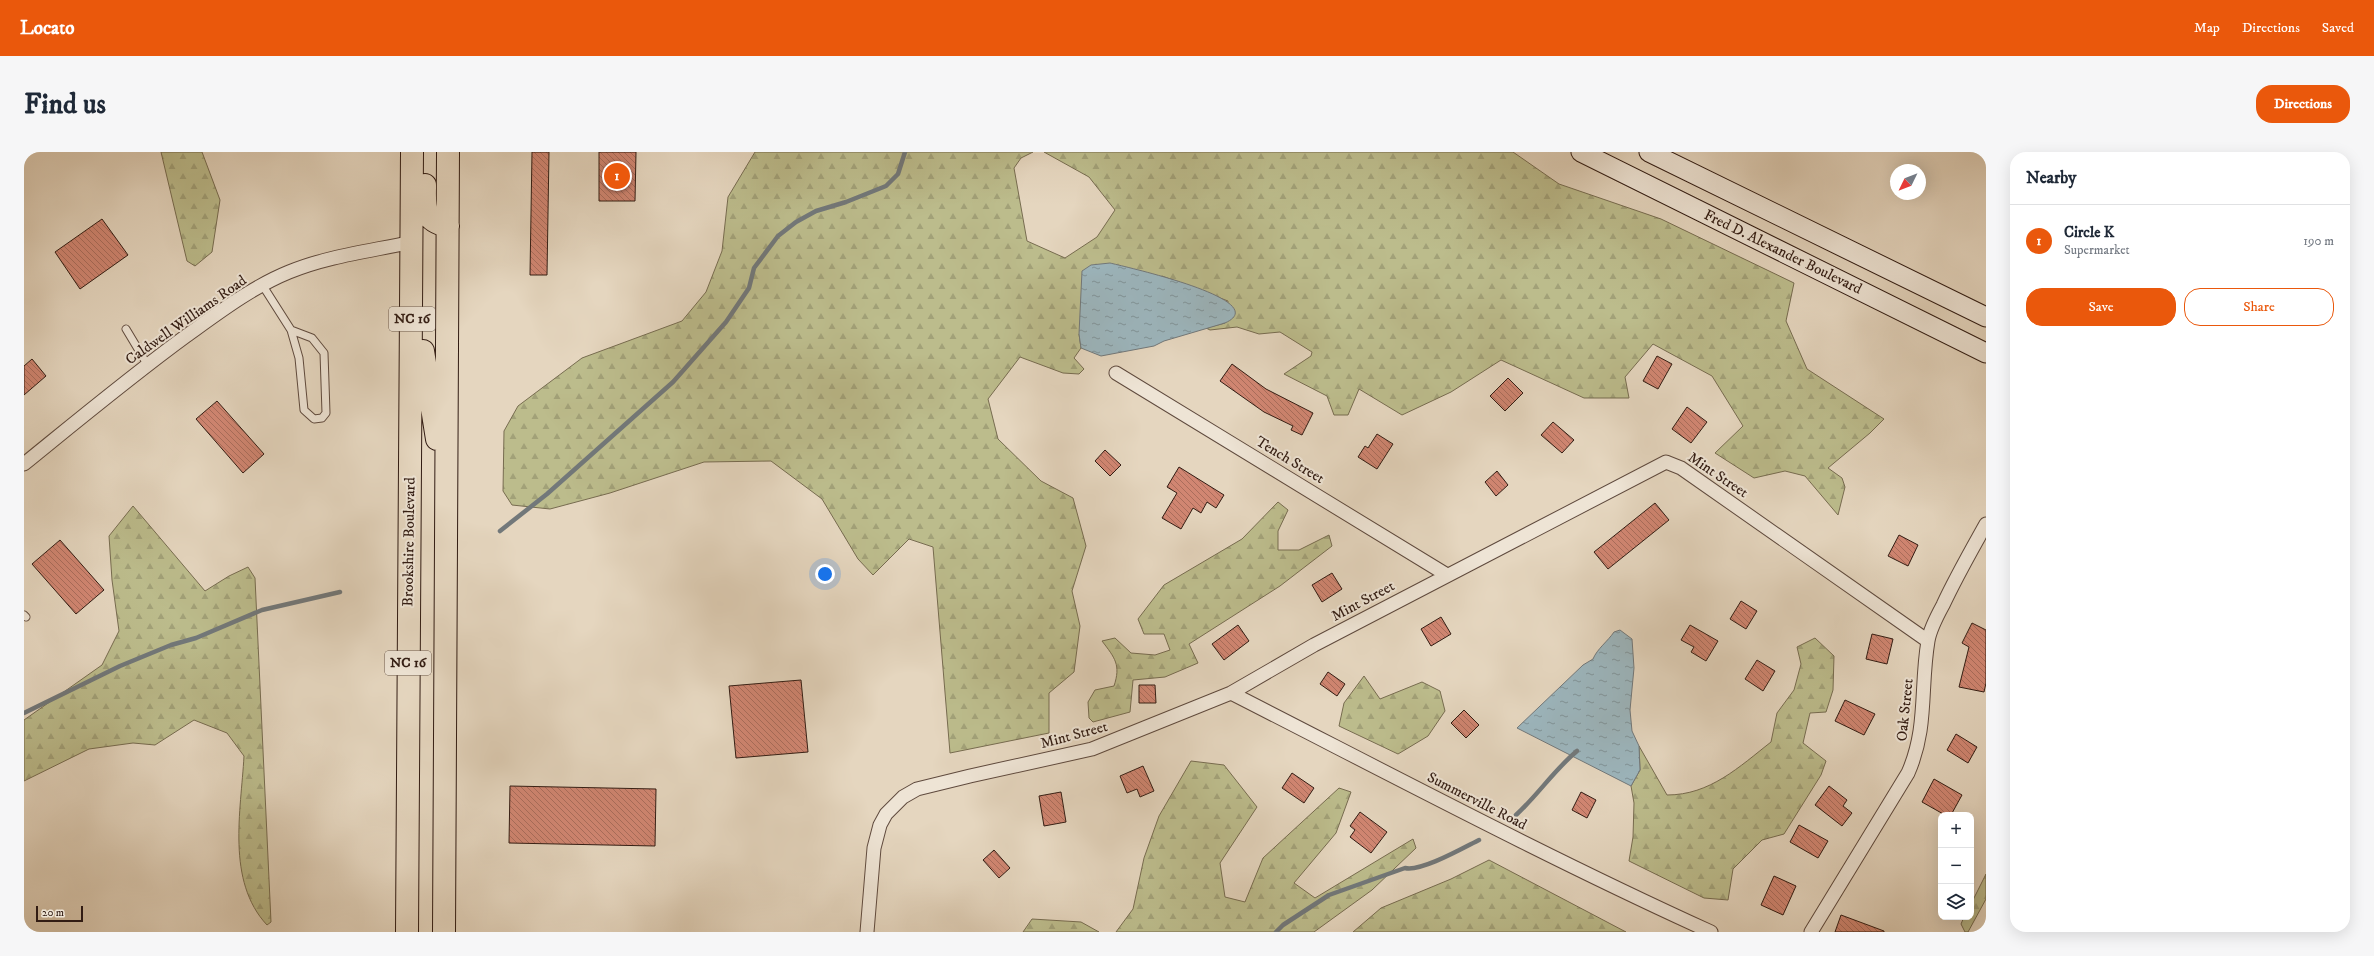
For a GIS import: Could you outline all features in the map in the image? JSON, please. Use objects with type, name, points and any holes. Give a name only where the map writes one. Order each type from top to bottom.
[{"type":"highway","name":"Brookshire Boulevard","points":[[407,932],[412,152]]},
{"type":"highway","points":[[425,152],[427,214],[436,224],[448,226]]},
{"type":"highway","name":"NC 16","points":[[444,932],[448,152]]},
{"type":"highway","points":[[412,242],[424,261],[425,305],[423,352],[446,500]]},
{"type":"main road","name":"Fred D. Alexander Boulevard","points":[[1580,152],[1986,353]]},
{"type":"main road","name":"Fred D. Alexander Boulevard","points":[[1649,152],[1986,317]]},
{"type":"street","name":"Caldwell Williams Road","points":[[24,464],[148,364],[212,317],[263,286],[301,267],[349,254],[412,242]]},
{"type":"street","name":"Tench Street","points":[[1116,373],[1447,575]]},
{"type":"street","name":"Mint Street","points":[[867,932],[874,848],[880,825],[886,814],[903,797],[917,789],[1092,749],[1231,693],[1307,649],[1447,575],[1656,466],[1670,462],[1928,641]]},
{"type":"street","name":"Oak Street","points":[[1811,932],[1908,773],[1915,757],[1922,730],[1928,641],[1954,582],[1986,524]]},
{"type":"street","name":"Summerville Road","points":[[1231,693],[1445,804],[1629,895],[1710,932]]},
{"type":"lane","points":[[263,286],[291,330],[299,358],[304,410],[314,419],[322,418],[326,414],[324,353],[312,338],[291,330]]},
{"type":"lane","points":[[126,328],[148,364]]},
{"type":"green space","points":[[161,152],[202,152],[220,200],[212,252],[195,266],[187,261]]},
{"type":"green space","points":[[755,152],[1033,152],[1021,158],[1014,168],[1027,241],[1065,258],[1097,237],[1115,210],[1089,177],[1044,152],[1513,152],[1559,184],[1661,219],[1794,283],[1786,321],[1807,369],[1884,419],[1870,433],[1828,468],[1842,478],[1845,487],[1838,515],[1805,476],[1785,471],[1754,478],[1715,453],[1743,426],[1712,376],[1653,344],[1625,377],[1629,398],[1584,398],[1501,360],[1451,392],[1402,415],[1359,389],[1348,415],[1334,415],[1327,396],[1284,374],[1311,356],[1312,352],[1280,332],[1259,334],[1237,327],[1210,330],[1206,328],[1225,323],[1228,301],[1162,276],[1079,334],[1081,348],[1074,358],[1084,369],[1079,374],[1063,373],[1020,357],[988,399],[998,439],[1041,481],[1073,498],[1086,546],[1072,591],[1080,626],[1074,672],[1049,693],[1049,733],[950,753],[933,547],[909,539],[873,575],[858,559],[822,499],[771,461],[704,462],[610,493],[550,509],[512,505],[503,491],[504,431],[518,406],[582,358],[682,321],[706,292],[722,251],[728,197]]},
{"type":"green space","points":[[1278,502],[1288,510],[1278,531],[1278,550],[1299,550],[1329,535],[1332,546],[1280,586],[1189,644],[1198,663],[1165,677],[1133,680],[1130,712],[1093,722],[1089,718],[1088,702],[1095,690],[1114,686],[1117,672],[1116,662],[1102,641],[1115,638],[1131,653],[1155,655],[1170,650],[1164,634],[1144,634],[1138,619],[1164,585],[1242,539]]},
{"type":"green space","points":[[133,506],[205,591],[229,576],[248,567],[255,578],[271,922],[267,925],[254,907],[246,888],[241,867],[239,822],[244,756],[227,733],[194,720],[155,745],[133,743],[89,749],[24,781],[24,720],[102,665],[119,631],[112,580],[109,536]]},
{"type":"green space","points":[[1815,638],[1834,656],[1833,690],[1826,712],[1810,713],[1803,743],[1826,761],[1821,775],[1784,834],[1762,840],[1733,869],[1728,900],[1704,898],[1629,861],[1633,837],[1634,803],[1631,786],[1640,770],[1639,746],[1667,795],[1683,794],[1697,790],[1723,778],[1771,742],[1777,713],[1794,690],[1801,664],[1797,647]]},
{"type":"green space","points":[[1364,676],[1380,699],[1422,682],[1440,691],[1445,711],[1428,736],[1398,754],[1339,726],[1344,703]]},
{"type":"green space","points":[[1191,761],[1224,765],[1257,807],[1220,863],[1225,897],[1245,902],[1263,858],[1339,788],[1351,792],[1336,833],[1294,883],[1315,898],[1413,839],[1416,848],[1372,890],[1314,932],[1116,932],[1133,909],[1144,858],[1159,816]]},
{"type":"green space","points":[[1489,860],[1626,932],[1353,932],[1381,908],[1451,879]]},
{"type":"green space","points":[[1986,874],[1986,899],[1968,932],[1965,932],[1961,924],[1963,920],[1974,920],[1974,898]]},
{"type":"green space","points":[[1032,919],[1081,922],[1099,932],[1023,932]]},
{"type":"water","points":[[1110,263],[1165,277],[1214,295],[1230,304],[1235,314],[1225,323],[1164,341],[1154,346],[1101,356],[1081,348],[1079,334],[1082,271],[1091,265]]},
{"type":"water","points":[[1620,630],[1632,639],[1634,668],[1630,710],[1632,731],[1639,746],[1640,770],[1631,786],[1517,728],[1583,665],[1593,659],[1614,632]]},
{"type":"building","points":[[532,152],[549,152],[547,275],[530,275]]},
{"type":"building","points":[[599,152],[636,152],[635,201],[599,201]]},
{"type":"building","points":[[102,219],[128,255],[80,289],[55,252]]},
{"type":"building","points":[[1657,356],[1672,364],[1658,389],[1643,381]]},
{"type":"building","points":[[32,359],[46,376],[24,395],[24,366]]},
{"type":"building","points":[[1232,364],[1266,389],[1313,413],[1302,435],[1291,430],[1293,426],[1264,412],[1220,381]]},
{"type":"building","points":[[1508,378],[1523,393],[1505,411],[1490,396]]},
{"type":"building","points":[[217,401],[264,454],[243,473],[196,419]]},
{"type":"building","points":[[1687,407],[1707,422],[1691,443],[1672,429]]},
{"type":"building","points":[[1553,422],[1574,440],[1562,453],[1541,435]]},
{"type":"building","points":[[1377,434],[1393,444],[1377,469],[1358,457],[1365,446],[1368,448]]},
{"type":"building","points":[[1105,450],[1121,465],[1110,476],[1095,461]]},
{"type":"building","points":[[1179,467],[1224,495],[1216,508],[1207,502],[1201,513],[1193,508],[1181,529],[1162,518],[1177,493],[1167,487]]},
{"type":"building","points":[[1497,471],[1508,485],[1496,496],[1485,482]]},
{"type":"building","points":[[1655,503],[1669,520],[1608,569],[1594,552]]},
{"type":"building","points":[[1899,535],[1918,545],[1908,566],[1888,556]]},
{"type":"building","points":[[60,540],[104,590],[76,614],[32,564]]},
{"type":"building","points":[[1332,573],[1342,589],[1322,602],[1312,585]]},
{"type":"building","points":[[1741,601],[1757,611],[1746,629],[1730,619]]},
{"type":"building","points":[[1441,617],[1451,634],[1431,646],[1421,629]]},
{"type":"building","points":[[1972,623],[1986,630],[1986,683],[1984,692],[1959,687],[1969,647],[1962,643]]},
{"type":"building","points":[[1238,625],[1249,641],[1224,660],[1212,644]]},
{"type":"building","points":[[1690,625],[1718,641],[1706,661],[1691,652],[1694,647],[1681,640]]},
{"type":"building","points":[[1872,634],[1893,639],[1887,664],[1866,659]]},
{"type":"building","points":[[1757,660],[1775,671],[1763,691],[1745,679]]},
{"type":"building","points":[[1328,672],[1345,684],[1337,696],[1320,684]]},
{"type":"building","points":[[801,680],[808,752],[736,758],[729,686]]},
{"type":"building","points":[[1139,685],[1155,685],[1156,703],[1139,703]]},
{"type":"building","points":[[1845,700],[1875,714],[1864,735],[1835,721]]},
{"type":"building","points":[[1464,710],[1479,725],[1466,738],[1451,723]]},
{"type":"building","points":[[1956,734],[1977,747],[1968,763],[1947,750]]},
{"type":"building","points":[[1143,766],[1154,791],[1140,797],[1137,789],[1127,793],[1120,776]]},
{"type":"building","points":[[1292,773],[1314,788],[1304,803],[1282,788]]},
{"type":"building","points":[[1934,779],[1962,795],[1953,812],[1940,812],[1922,802]]},
{"type":"building","points":[[510,786],[656,789],[655,846],[509,843]]},
{"type":"building","points":[[1829,786],[1847,800],[1843,806],[1852,813],[1842,826],[1815,805]]},
{"type":"building","points":[[1061,792],[1066,822],[1044,826],[1039,796]]},
{"type":"building","points":[[1581,792],[1596,800],[1587,818],[1572,810]]},
{"type":"building","points":[[1360,812],[1387,832],[1371,853],[1350,837],[1355,830],[1350,826]]},
{"type":"building","points":[[1799,825],[1828,841],[1818,858],[1790,842]]},
{"type":"building","points":[[994,850],[1010,868],[999,878],[983,860]]},
{"type":"building","points":[[1774,876],[1796,886],[1783,915],[1761,905]]},
{"type":"building","points":[[1841,915],[1884,931],[1884,932],[1835,932]]},
{"type":"waterway","points":[[500,531],[547,494],[673,382],[726,322],[749,288],[754,268],[778,236],[796,222],[816,211],[846,202],[886,186],[898,174],[905,152]]},
{"type":"waterway","points":[[24,713],[120,666],[171,645],[196,638],[262,610],[340,592]]},
{"type":"waterway","points":[[1516,815],[1561,766],[1577,751]]},
{"type":"waterway","points":[[1276,932],[1283,925],[1329,895],[1405,868],[1412,868],[1431,863],[1479,840]]},
{"type":"place","name":"Circle K","points":[[617,176]]}]
